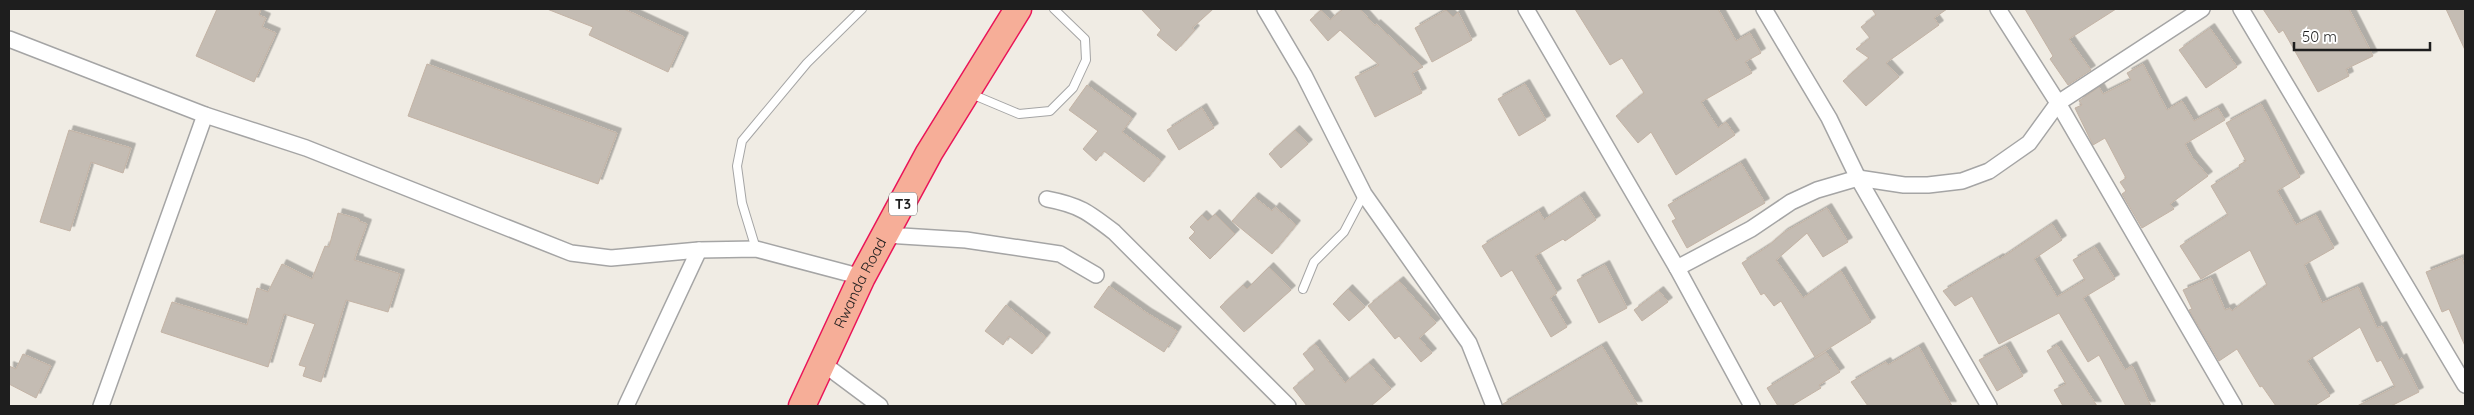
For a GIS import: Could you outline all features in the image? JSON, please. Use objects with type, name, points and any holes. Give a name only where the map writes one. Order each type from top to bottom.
[{"type":"highway","name":"Rwanda Road","points":[[802,406],[862,277],[929,153],[1018,9]]},
{"type":"street","points":[[1265,9],[1304,75],[1364,194],[1469,343],[1489,404]]},
{"type":"street","points":[[1526,9],[1677,268],[1752,406]]},
{"type":"street","points":[[1764,9],[1829,118],[1858,178],[1989,406]]},
{"type":"street","points":[[1998,9],[2058,103],[2234,406]]},
{"type":"street","points":[[1677,268],[1751,229],[1791,202],[1817,190],[1858,178],[1916,186],[1962,181],[1990,171],[2029,143],[2058,103],[2202,9]]},
{"type":"street","points":[[2241,9],[2465,385]]},
{"type":"street","points":[[9,39],[205,115],[306,148],[570,253],[612,258],[699,250],[756,249],[862,277]]},
{"type":"street","points":[[101,406],[205,115]]},
{"type":"street","points":[[1047,199],[1072,204],[1086,210],[1114,232],[1288,406]]},
{"type":"street","points":[[886,235],[966,240],[1060,254],[1096,276]]},
{"type":"street","points":[[626,406],[699,250]]},
{"type":"street","points":[[822,362],[880,406]]},
{"type":"lane","points":[[756,249],[742,203],[737,166],[742,140],[807,63],[862,9]]},
{"type":"lane","points":[[967,92],[1018,114],[1050,112],[1073,88],[1086,60],[1085,39],[1054,9]]},
{"type":"lane","points":[[1303,289],[1314,262],[1344,232],[1364,194]]},
{"type":"building","points":[[217,9],[261,9],[259,15],[266,18],[262,27],[276,33],[254,82],[196,56]]},
{"type":"building","points":[[547,9],[624,9],[684,37],[668,72],[589,35],[593,27]]},
{"type":"building","points":[[1141,9],[1213,9],[1192,28],[1195,30],[1176,51],[1157,35],[1161,30]]},
{"type":"building","points":[[1343,9],[1360,9],[1375,26],[1376,24],[1423,67],[1412,73],[1422,93],[1375,117],[1355,77],[1379,65],[1340,30],[1328,41],[1310,20],[1321,10],[1330,20]]},
{"type":"building","points":[[1575,9],[1718,9],[1736,41],[1750,33],[1761,53],[1745,62],[1752,73],[1701,102],[1718,128],[1726,122],[1735,135],[1676,175],[1651,132],[1638,143],[1616,116],[1644,93],[1622,58],[1610,65]]},
{"type":"building","points":[[1872,9],[1947,9],[1934,18],[1939,25],[1886,63],[1899,77],[1866,106],[1843,81],[1869,58],[1856,49],[1870,38],[1861,27],[1876,15]]},
{"type":"building","points":[[2025,9],[2116,9],[2069,39],[2091,70],[2068,85],[2050,59],[2053,56]]},
{"type":"building","points":[[2263,9],[2349,9],[2373,56],[2346,69],[2349,76],[2318,92],[2283,30],[2279,33]]},
{"type":"building","points":[[2446,9],[2465,9],[2465,50]]},
{"type":"building","points":[[1446,10],[1453,17],[1458,12],[1472,40],[1432,62],[1415,28]]},
{"type":"building","points":[[2210,28],[2237,67],[2206,88],[2179,50]]},
{"type":"building","points":[[427,64],[617,133],[598,184],[408,116]]},
{"type":"building","points":[[2143,64],[2167,110],[2182,101],[2194,121],[2218,108],[2225,120],[2185,144],[2192,157],[2208,176],[2170,204],[2174,209],[2142,228],[2122,194],[2126,191],[2120,182],[2126,178],[2105,138],[2093,145],[2075,108],[2082,105],[2079,101],[2099,87],[2103,94],[2131,80],[2127,73]]},
{"type":"building","points":[[1525,84],[1546,120],[1519,136],[1498,99]]},
{"type":"building","points":[[1087,85],[1132,118],[1122,132],[1161,161],[1144,182],[1104,151],[1096,161],[1083,149],[1098,131],[1069,110]]},
{"type":"building","points":[[2261,104],[2300,177],[2277,191],[2296,225],[2316,215],[2334,248],[2304,265],[2322,303],[2358,287],[2377,328],[2382,326],[2399,360],[2402,358],[2419,392],[2391,406],[2357,406],[2395,387],[2381,360],[2377,362],[2360,327],[2307,361],[2330,396],[2314,406],[2276,406],[2262,386],[2260,387],[2237,349],[2219,361],[2189,310],[2192,309],[2183,290],[2211,278],[2225,310],[2230,308],[2232,311],[2267,285],[2250,250],[2201,279],[2180,246],[2228,215],[2211,186],[2240,168],[2239,165],[2246,161],[2226,123]]},
{"type":"building","points":[[1202,108],[1214,128],[1179,150],[1167,130]]},
{"type":"building","points":[[69,130],[131,148],[123,173],[91,162],[70,231],[40,222]]},
{"type":"building","points":[[1295,130],[1308,144],[1281,168],[1269,154]]},
{"type":"building","points":[[1741,163],[1765,203],[1687,248],[1672,221],[1676,219],[1668,205]]},
{"type":"building","points":[[1580,196],[1596,220],[1565,241],[1563,239],[1535,256],[1557,293],[1550,298],[1567,327],[1551,337],[1512,270],[1501,277],[1482,246],[1539,211],[1544,220]]},
{"type":"building","points":[[1254,197],[1272,211],[1275,207],[1296,225],[1272,254],[1232,221]]},
{"type":"building","points":[[1827,208],[1848,242],[1823,257],[1807,233],[1776,260],[1803,298],[1841,271],[1871,322],[1815,357],[1781,301],[1774,306],[1764,293],[1761,295],[1742,263],[1767,247],[1783,233]]},
{"type":"building","points":[[338,213],[359,219],[359,221],[367,224],[354,260],[400,274],[388,312],[346,300],[321,382],[303,376],[306,367],[299,365],[315,324],[284,314],[268,367],[161,332],[172,302],[247,325],[257,288],[268,292],[282,264],[312,279],[325,246],[329,247]]},
{"type":"building","points":[[1215,214],[1235,234],[1210,259],[1189,238],[1195,232],[1190,227],[1202,215],[1208,221]]},
{"type":"building","points":[[2052,224],[2062,240],[2034,259],[2057,297],[2085,280],[2073,260],[2095,247],[2115,279],[2083,298],[2125,370],[2132,366],[2151,406],[2126,406],[2099,355],[2088,362],[2059,313],[1999,344],[1972,296],[1955,306],[1943,291],[2000,259]]},
{"type":"building","points":[[2462,258],[2465,267],[2465,346],[2449,309],[2442,312],[2426,272]]},
{"type":"building","points":[[1605,265],[1627,308],[1599,323],[1577,280]]},
{"type":"building","points":[[1269,267],[1291,290],[1244,332],[1220,307],[1243,285],[1247,289]]},
{"type":"building","points":[[1399,281],[1436,323],[1419,338],[1432,353],[1421,362],[1399,336],[1395,339],[1368,306]]},
{"type":"building","points":[[1109,286],[1147,313],[1177,331],[1164,352],[1094,307]]},
{"type":"building","points":[[1348,289],[1365,307],[1349,321],[1333,304]]},
{"type":"building","points":[[1659,291],[1668,302],[1642,321],[1634,310]]},
{"type":"building","points":[[1006,305],[1046,337],[1032,354],[1009,336],[1003,345],[985,331]]},
{"type":"building","points":[[1315,344],[1345,383],[1369,363],[1391,389],[1371,406],[1307,406],[1293,388],[1315,370],[1303,354]]},
{"type":"building","points":[[2057,345],[2097,406],[2063,406],[2054,390],[2066,384],[2047,351]]},
{"type":"building","points":[[1602,346],[1638,406],[1503,406],[1503,404]]},
{"type":"building","points":[[2006,346],[2023,376],[1997,391],[1979,360]]},
{"type":"building","points":[[1919,347],[1952,406],[1868,406],[1851,382],[1886,362],[1888,365]]},
{"type":"building","points":[[1826,352],[1840,372],[1819,385],[1821,388],[1791,406],[1778,406],[1767,388]]},
{"type":"building","points":[[23,354],[51,366],[36,398],[9,384],[9,366],[16,369]]}]
